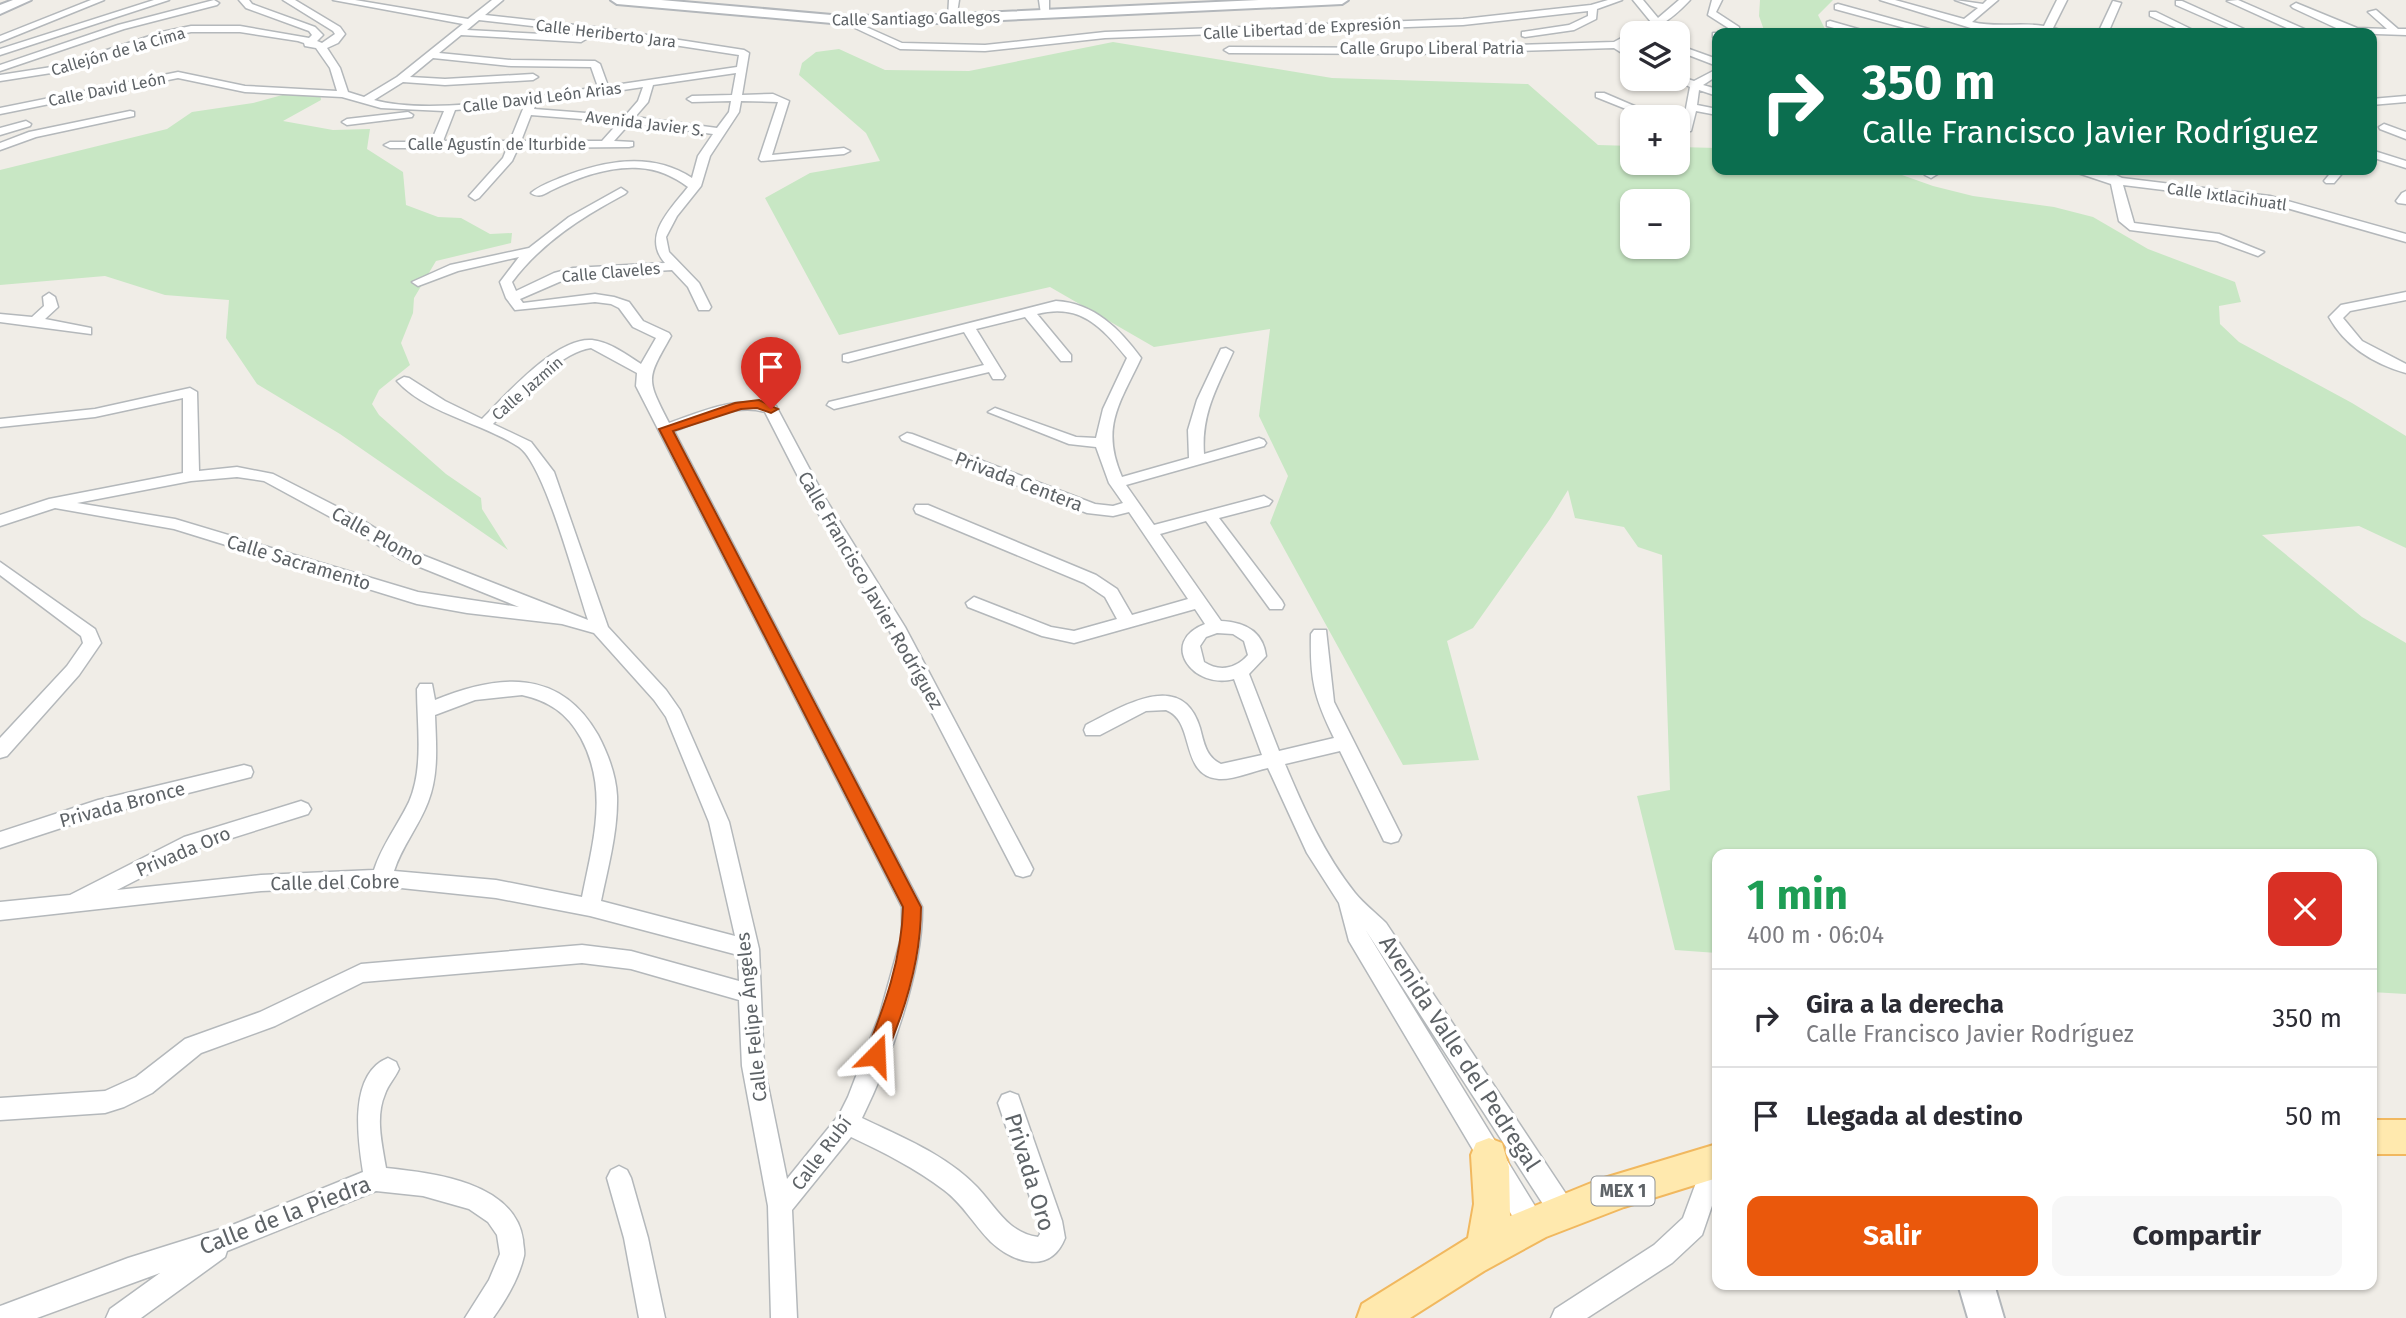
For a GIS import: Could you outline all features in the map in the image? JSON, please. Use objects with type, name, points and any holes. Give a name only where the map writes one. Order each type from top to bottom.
[{"type":"main road","points":[[2377,1137],[2406,1137]]},
{"type":"main road","points":[[1481,1253],[1490,1230],[1493,1206],[1489,1155]]},
{"type":"main road","name":"MEX 1","points":[[1376,1318],[1430,1282],[1547,1219],[1712,1162]]},
{"type":"street","points":[[0,10],[25,0]]},
{"type":"street","points":[[0,38],[99,0]]},
{"type":"street","points":[[0,52],[164,0]]},
{"type":"street","points":[[244,0],[249,6],[312,29],[318,34],[317,45],[332,61],[340,77],[343,94]]},
{"type":"street","points":[[194,39],[317,45],[335,41],[340,34],[337,29],[288,0]]},
{"type":"street","name":"Calle Heriberto Jara","points":[[338,0],[471,20],[739,50],[744,52],[742,69]]},
{"type":"street","points":[[365,101],[401,79],[498,0]]},
{"type":"street","name":"Calle Santiago Gallegos","points":[[617,0],[844,20],[953,18],[1045,7],[1342,0]]},
{"type":"street","points":[[713,9],[726,0]]},
{"type":"street","points":[[953,18],[954,0]]},
{"type":"street","name":"Calle Libertad de Expresión","points":[[844,20],[900,47],[985,48],[1105,35],[1463,22],[1592,8],[1617,0]]},
{"type":"street","points":[[1637,0],[1655,21]]},
{"type":"street","points":[[1659,21],[1685,0]]},
{"type":"street","points":[[1717,0],[1710,13],[1734,28]]},
{"type":"street","points":[[1885,0],[1967,21],[1983,28]]},
{"type":"street","points":[[1960,0],[1989,3]]},
{"type":"street","points":[[2049,28],[2062,0]]},
{"type":"street","points":[[2232,1],[2294,28]]},
{"type":"street","points":[[3,65],[112,30],[214,3]]},
{"type":"street","points":[[1967,21],[1989,3]]},
{"type":"street","points":[[2105,28],[2116,3]]},
{"type":"street","points":[[2179,3],[2236,28]]},
{"type":"street","points":[[1838,6],[1915,28]]},
{"type":"street","points":[[2296,6],[2347,28]]},
{"type":"street","points":[[1525,34],[1571,28],[1593,18],[1592,8]]},
{"type":"street","points":[[2373,12],[2397,32]]},
{"type":"street","points":[[2152,14],[2182,28]]},
{"type":"street","points":[[2166,28],[2168,22]]},
{"type":"street","points":[[1830,24],[1844,28]]},
{"type":"street","name":"Callejón de la Cima","points":[[0,78],[61,69],[191,29],[240,29],[317,45]]},
{"type":"street","points":[[112,30],[145,41]]},
{"type":"street","points":[[457,32],[535,38],[661,40]]},
{"type":"street","points":[[2377,32],[2397,32]]},
{"type":"street","points":[[2377,33],[2397,32]]},
{"type":"street","name":"Calle Grupo Liberal Patria","points":[[1229,50],[1415,51],[1620,43]]},
{"type":"street","points":[[1616,45],[1620,48]]},
{"type":"street","points":[[1690,52],[1712,61]]},
{"type":"street","points":[[430,55],[511,63],[592,63],[597,65],[604,89]]},
{"type":"street","points":[[704,307],[694,285],[663,253],[660,237],[672,215],[695,186],[704,156],[728,122],[738,100],[742,69]]},
{"type":"street","name":"Calle David León Arias","points":[[343,94],[381,105],[450,108],[532,100],[742,69]]},
{"type":"street","name":"Calle David León","points":[[0,111],[178,75],[245,89],[343,94]]},
{"type":"street","points":[[1695,85],[1712,75]]},
{"type":"street","points":[[401,79],[445,82],[533,77]]},
{"type":"street","points":[[605,144],[643,102],[649,82]]},
{"type":"street","points":[[1690,83],[1712,91]]},
{"type":"street","points":[[1690,113],[1695,85]]},
{"type":"street","points":[[1600,95],[1625,105]]},
{"type":"street","points":[[2377,96],[2387,100]]},
{"type":"street","points":[[692,99],[738,100],[773,97],[785,101],[765,159],[844,151]]},
{"type":"street","points":[[2377,101],[2406,99]]},
{"type":"street","points":[[475,195],[508,159],[532,100]]},
{"type":"street","points":[[27,105],[29,129]]},
{"type":"street","points":[[1693,107],[1712,111]]},
{"type":"street","points":[[436,144],[450,108]]},
{"type":"street","points":[[347,122],[403,116],[428,109]]},
{"type":"street","name":"Avenida Javier S.","points":[[528,111],[720,132]]},
{"type":"street","points":[[0,132],[29,129],[130,114],[121,112],[29,129],[0,147]]},
{"type":"street","points":[[2384,127],[2406,136]]},
{"type":"street","name":"Calle Agustín de Iturbide","points":[[390,145],[629,144]]},
{"type":"street","points":[[2377,155],[2406,165]]},
{"type":"street","points":[[537,193],[571,175],[626,164],[646,164],[674,170],[695,186]]},
{"type":"street","points":[[2097,175],[2119,180]]},
{"type":"street","points":[[2104,175],[2119,180]]},
{"type":"street","points":[[2330,181],[2335,175]]},
{"type":"street","points":[[2119,180],[2125,221],[2130,226],[2198,234],[2258,252]]},
{"type":"street","name":"Calle Ixtlacihuatl","points":[[2119,180],[2270,200],[2406,239]]},
{"type":"street","points":[[621,192],[568,222],[514,270],[506,282],[516,302],[595,298],[614,300],[624,305],[638,324],[664,336],[645,371]]},
{"type":"street","points":[[418,282],[454,268],[536,250]]},
{"type":"street","name":"Calle Claveles","points":[[516,302],[558,276],[573,272],[673,266]]},
{"type":"street","points":[[2406,296],[2346,307],[2336,317],[2342,331],[2359,347],[2406,369]]},
{"type":"street","points":[[36,321],[51,307],[49,297]]},
{"type":"street","points":[[848,358],[1056,305],[1076,306],[1122,342],[1134,358],[1106,425],[1103,443],[1117,483],[1216,627]]},
{"type":"street","points":[[1029,313],[1066,358]]},
{"type":"street","points":[[0,318],[36,321],[86,331]]},
{"type":"street","points":[[834,405],[995,372],[970,329]]},
{"type":"street","name":"Calle Jazmín","points":[[485,424],[545,367],[575,348],[594,345],[645,371]]},
{"type":"street","points":[[1197,460],[1195,430],[1204,400],[1226,352]]},
{"type":"street","name":"Calle Rubí","points":[[645,371],[643,386],[912,907],[912,935],[891,1014],[846,1123],[780,1206]]},
{"type":"street","name":"Calle Felipe Ángeles","points":[[404,381],[440,404],[526,445],[546,472],[600,629],[660,695],[674,715],[719,822],[748,949],[753,1066],[780,1206],[784,1318]]},
{"type":"street","points":[[0,423],[95,413],[190,392],[191,476]]},
{"type":"street","name":"Calle Francisco Javier Rodríguez","points":[[665,429],[739,405],[759,404],[771,409],[817,498],[896,627],[1023,869]]},
{"type":"street","points":[[995,412],[1074,441],[1103,443]]},
{"type":"street","name":"Privada Centera","points":[[907,437],[1093,509],[1113,511],[1133,506]]},
{"type":"street","points":[[1117,483],[1259,443]]},
{"type":"street","name":"Calle Plomo","points":[[48,504],[191,476],[237,472],[268,477],[353,522],[406,555],[562,618]]},
{"type":"street","points":[[1150,531],[1264,501]]},
{"type":"street","name":"Calle Sacramento","points":[[0,521],[48,504],[175,524],[417,598],[562,618],[600,629]]},
{"type":"street","points":[[922,509],[1090,579],[1111,593],[1127,621]]},
{"type":"street","points":[[1209,516],[1276,605]]},
{"type":"street","points":[[0,567],[89,633],[92,642],[84,658],[27,716],[0,751]]},
{"type":"street","points":[[974,603],[1048,632],[1074,637],[1199,602]]},
{"type":"street","points":[[1216,627],[1244,632],[1255,642],[1257,656],[1248,668],[1240,672],[1211,674],[1203,670],[1192,659],[1191,645],[1194,639],[1216,627]]},
{"type":"street","points":[[1321,635],[1319,664],[1325,702],[1391,835]]},
{"type":"street","name":"Avenida Valle del Pedregal","points":[[1240,672],[1274,761],[1306,831],[1349,900],[1379,929],[1431,1009],[1547,1219]]},
{"type":"street","points":[[426,711],[464,694],[501,688],[538,692],[564,702],[584,724],[606,780],[605,824],[590,907]]},
{"type":"street","points":[[382,878],[390,855],[419,801],[427,769],[426,689]]},
{"type":"street","points":[[1093,730],[1152,703],[1168,704],[1183,710],[1192,726],[1200,757],[1207,766],[1220,772],[1344,743]]},
{"type":"street","name":"Privada Bronce","points":[[0,840],[98,808],[244,772]]},
{"type":"street","name":"Privada Oro","points":[[69,905],[191,843],[301,809]]},
{"type":"street","name":"Calle del Cobre","points":[[0,911],[261,884],[382,878],[496,889],[590,907],[748,949]]},
{"type":"street","name":"Avenida Valle del Pedregal","points":[[1349,900],[1356,935],[1489,1155],[1547,1219]]},
{"type":"street","points":[[0,1109],[104,1102],[124,1096],[144,1085],[193,1046],[267,1019],[361,973],[582,954],[631,960],[751,995]]},
{"type":"street","points":[[1408,1020],[1431,1009]]},
{"type":"street","points":[[376,1179],[367,1114],[375,1085],[388,1069]]},
{"type":"street","name":"Privada Oro","points":[[846,1123],[912,1153],[958,1186],[995,1231],[1010,1243],[1026,1250],[1043,1250],[1053,1238],[1050,1221],[1010,1103]]},
{"type":"street","points":[[1564,1318],[1663,1254],[1693,1226],[1712,1172]]},
{"type":"street","points":[[619,1178],[636,1238],[652,1318]]},
{"type":"street","name":"Calle de la Piedra","points":[[3,1318],[128,1271],[230,1238],[376,1179],[424,1184],[474,1199],[497,1213],[509,1231],[512,1254],[498,1289],[478,1318]]},
{"type":"street","points":[[119,1318],[230,1238]]},
{"type":"street","points":[[1978,1290],[1986,1318]]},
{"type":"green space","points":[[1760,0],[1833,0],[1818,15],[1824,28],[1763,28],[1759,16]]},
{"type":"green space","points":[[1113,42],[1332,78],[1528,84],[1598,145],[1620,146],[1620,175],[1690,175],[1690,147],[1712,148],[1712,175],[1902,175],[1973,196],[2054,207],[2093,217],[2148,249],[2235,282],[2241,302],[2219,306],[2220,324],[2239,342],[2352,403],[2406,436],[2406,548],[2359,526],[2262,535],[2362,617],[2406,643],[2406,994],[2377,992],[2377,849],[1712,849],[1712,953],[1675,950],[1637,796],[1670,790],[1662,555],[1638,547],[1624,527],[1575,518],[1568,490],[1473,628],[1447,641],[1479,760],[1403,765],[1270,523],[1288,476],[1259,416],[1270,329],[1154,347],[1050,287],[839,335],[765,198],[810,173],[880,161],[866,133],[799,75],[802,63],[816,52],[839,49],[885,70],[969,71]]},
{"type":"green space","points":[[297,91],[320,93],[321,100],[283,121],[333,130],[370,129],[367,149],[403,172],[406,205],[438,217],[461,218],[490,234],[512,233],[511,243],[436,261],[414,298],[413,313],[401,343],[410,365],[379,390],[372,404],[379,415],[446,474],[481,498],[482,509],[508,550],[340,434],[257,384],[226,338],[229,300],[165,295],[105,276],[0,285],[0,170],[167,129],[192,112],[253,103]]},
{"type":"route","points":[[771,409],[759,404],[739,405],[665,429],[912,907],[912,935],[891,1014],[876,1055]]}]
